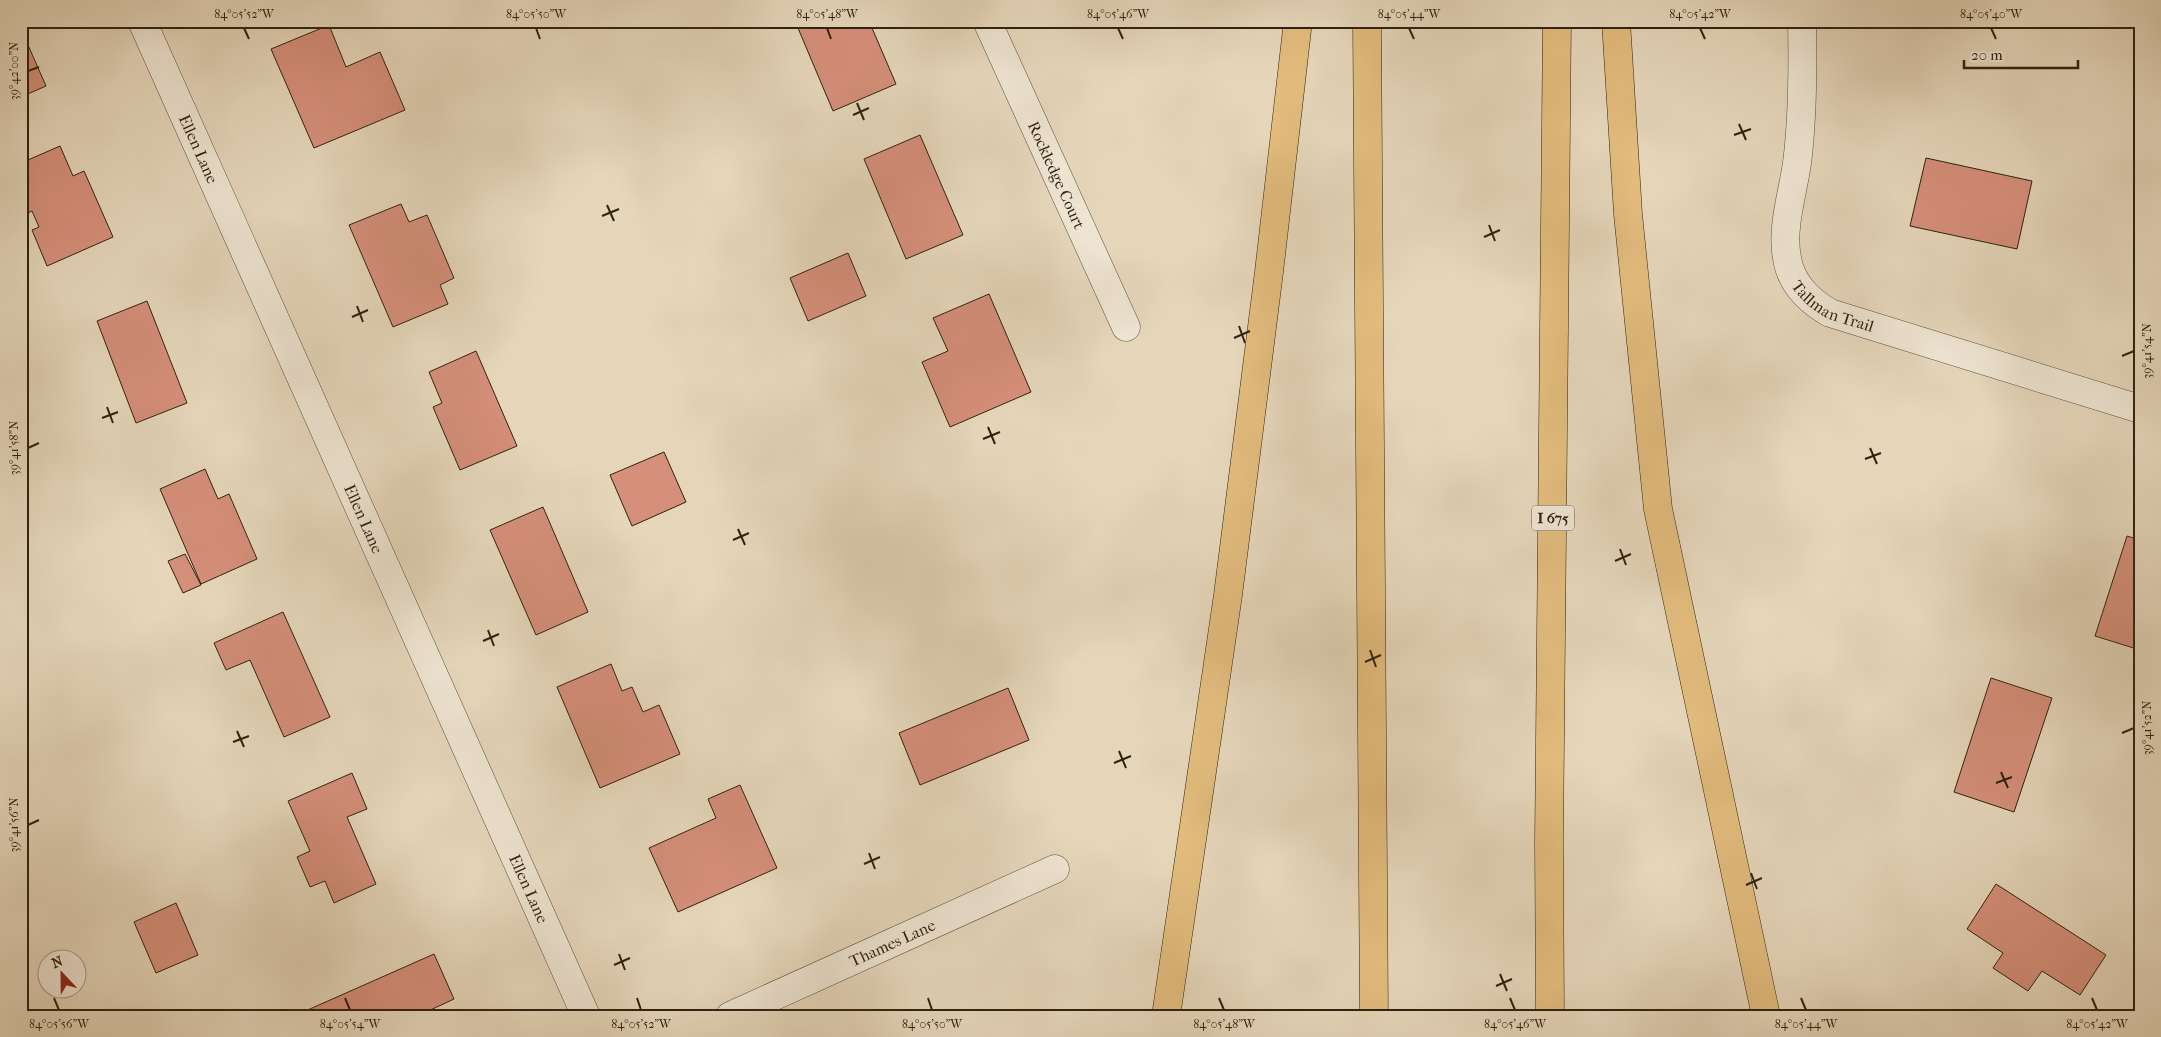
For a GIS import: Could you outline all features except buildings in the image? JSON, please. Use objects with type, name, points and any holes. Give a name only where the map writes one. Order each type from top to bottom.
[{"type":"highway","points":[[1166,1016],[1228,595],[1269,272],[1298,21]]},
{"type":"highway","points":[[1367,21],[1374,1016]]},
{"type":"highway","name":"I 675","points":[[1550,1016],[1549,842],[1557,21]]},
{"type":"highway","points":[[1616,21],[1628,214],[1658,510],[1766,1016]]},
{"type":"street","name":"Ellen Lane","points":[[142,21],[586,1016]]},
{"type":"street","name":"Rockledge Court","points":[[987,21],[1126,327]]},
{"type":"street","name":"Tallman Trail","points":[[1802,21],[1803,78],[1798,162],[1785,237],[1786,258],[1792,276],[1802,291],[1814,303],[1830,313],[2133,406]]},
{"type":"street","name":"Thames Lane","points":[[730,1016],[1054,869]]}]
